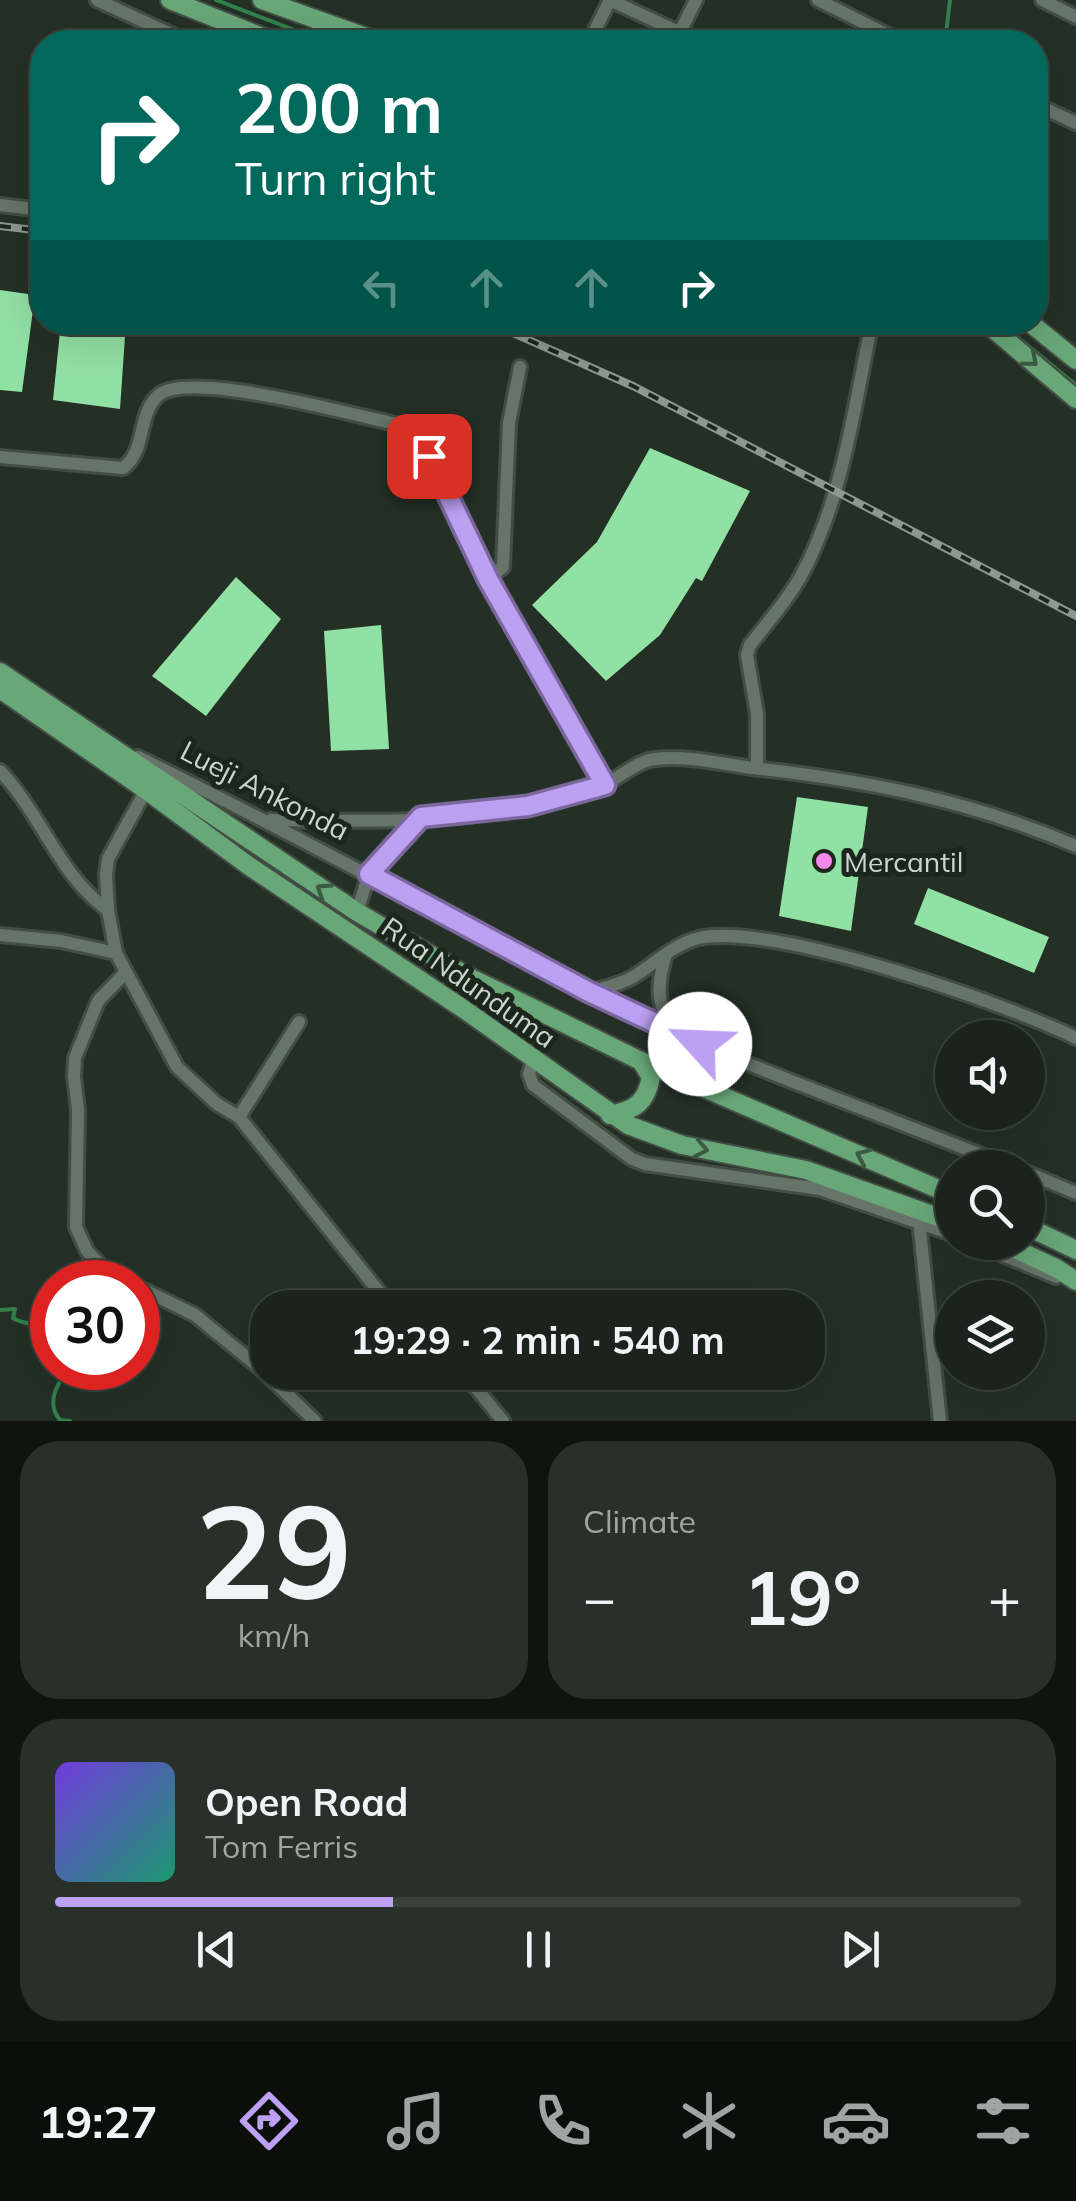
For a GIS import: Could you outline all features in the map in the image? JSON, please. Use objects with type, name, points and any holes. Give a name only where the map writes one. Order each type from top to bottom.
[{"type":"main road","points":[[170,0],[245,30]]},
{"type":"main road","points":[[262,0],[346,30]]},
{"type":"main road","points":[[321,30],[323,22]]},
{"type":"main road","points":[[1000,335],[1076,399]]},
{"type":"main road","points":[[1045,335],[1076,360]]},
{"type":"main road","name":"Rua Ndunduma","points":[[0,672],[357,912],[467,976],[642,1060]]},
{"type":"main road","name":"Rua Ndunduma","points":[[0,689],[610,1115],[650,1136],[682,1146],[806,1170],[935,1216]]},
{"type":"main road","points":[[610,1115],[634,1109],[647,1096],[651,1077],[642,1060]]},
{"type":"main road","points":[[642,1060],[935,1187]]},
{"type":"main road","points":[[1045,1235],[1076,1250]]},
{"type":"main road","points":[[1039,1260],[1076,1284]]},
{"type":"street","points":[[97,0],[162,30]]},
{"type":"street","points":[[595,30],[610,0],[676,30]]},
{"type":"street","points":[[681,30],[696,0]]},
{"type":"street","points":[[818,0],[873,30]]},
{"type":"street","points":[[1042,0],[1076,17]]},
{"type":"street","points":[[1048,110],[1076,124]]},
{"type":"street","points":[[0,205],[30,209]]},
{"type":"street","points":[[758,768],[756,701],[747,654],[799,580],[827,515],[869,335]]},
{"type":"street","points":[[488,579],[504,568],[509,422],[520,367]]},
{"type":"street","points":[[0,457],[123,468],[137,449],[149,406],[165,391],[179,386],[238,390],[417,429],[488,579],[605,785]]},
{"type":"street","name":"Lueji Ankonda","points":[[90,734],[269,820],[589,992],[791,1083],[967,1150]]},
{"type":"street","points":[[269,820],[352,821],[528,806],[605,785],[656,759],[822,775],[928,794],[1076,846]]},
{"type":"street","points":[[0,771],[22,794],[60,858],[85,890],[108,910]]},
{"type":"street","points":[[146,790],[108,859],[108,910],[116,953],[176,1067],[217,1104],[240,1117],[378,1290]]},
{"type":"street","points":[[357,912],[369,874],[421,817]]},
{"type":"street","points":[[0,935],[116,953]]},
{"type":"street","points":[[589,992],[630,979],[696,939],[744,936],[811,948],[941,986],[1076,1038]]},
{"type":"street","points":[[666,954],[658,988],[660,1002],[664,1017],[678,1033]]},
{"type":"street","points":[[95,1260],[76,1227],[75,1058],[98,1001],[126,972]]},
{"type":"street","points":[[240,1117],[299,1022]]},
{"type":"street","points":[[533,1061],[529,1074],[533,1085],[632,1159],[662,1168],[820,1189],[935,1227]]},
{"type":"street","points":[[1045,1180],[1076,1193]]},
{"type":"street","points":[[919,1220],[940,1421]]},
{"type":"street","points":[[1017,1260],[1076,1284]]},
{"type":"street","points":[[160,1298],[195,1315],[260,1368],[315,1421]]},
{"type":"street","points":[[477,1390],[502,1421]]},
{"type":"building","points":[[0,290],[30,294],[30,332],[22,392],[0,390]]},
{"type":"building","points":[[60,335],[125,335],[120,409],[53,400]]},
{"type":"building","points":[[650,448],[750,491],[702,581],[696,578],[660,635],[606,681],[532,605],[597,542]]},
{"type":"building","points":[[236,577],[281,619],[206,716],[152,676]]},
{"type":"building","points":[[381,625],[389,749],[331,751],[324,631]]},
{"type":"building","name":"Mercantil","points":[[797,797],[868,807],[851,931],[779,916]]},
{"type":"building","points":[[928,888],[1049,937],[1034,973],[914,924]]},
{"type":"waterway","points":[[216,0],[295,30]]},
{"type":"waterway","points":[[946,30],[950,0]]},
{"type":"waterway","points":[[1015,335],[1076,385]]},
{"type":"waterway","points":[[0,1310],[15,1309],[13,1318],[30,1323]]},
{"type":"waterway","points":[[56,1390],[53,1400],[56,1413],[60,1420],[70,1421]]},
{"type":"railway","points":[[0,226],[30,230]]},
{"type":"railway","points":[[517,335],[633,386],[1076,616]]},
{"type":"place","name":"Mercantil","points":[[824,861]]},
{"type":"route","points":[[429,456],[488,579],[605,785],[528,806],[421,817],[369,874],[589,992],[700,1044]]}]
